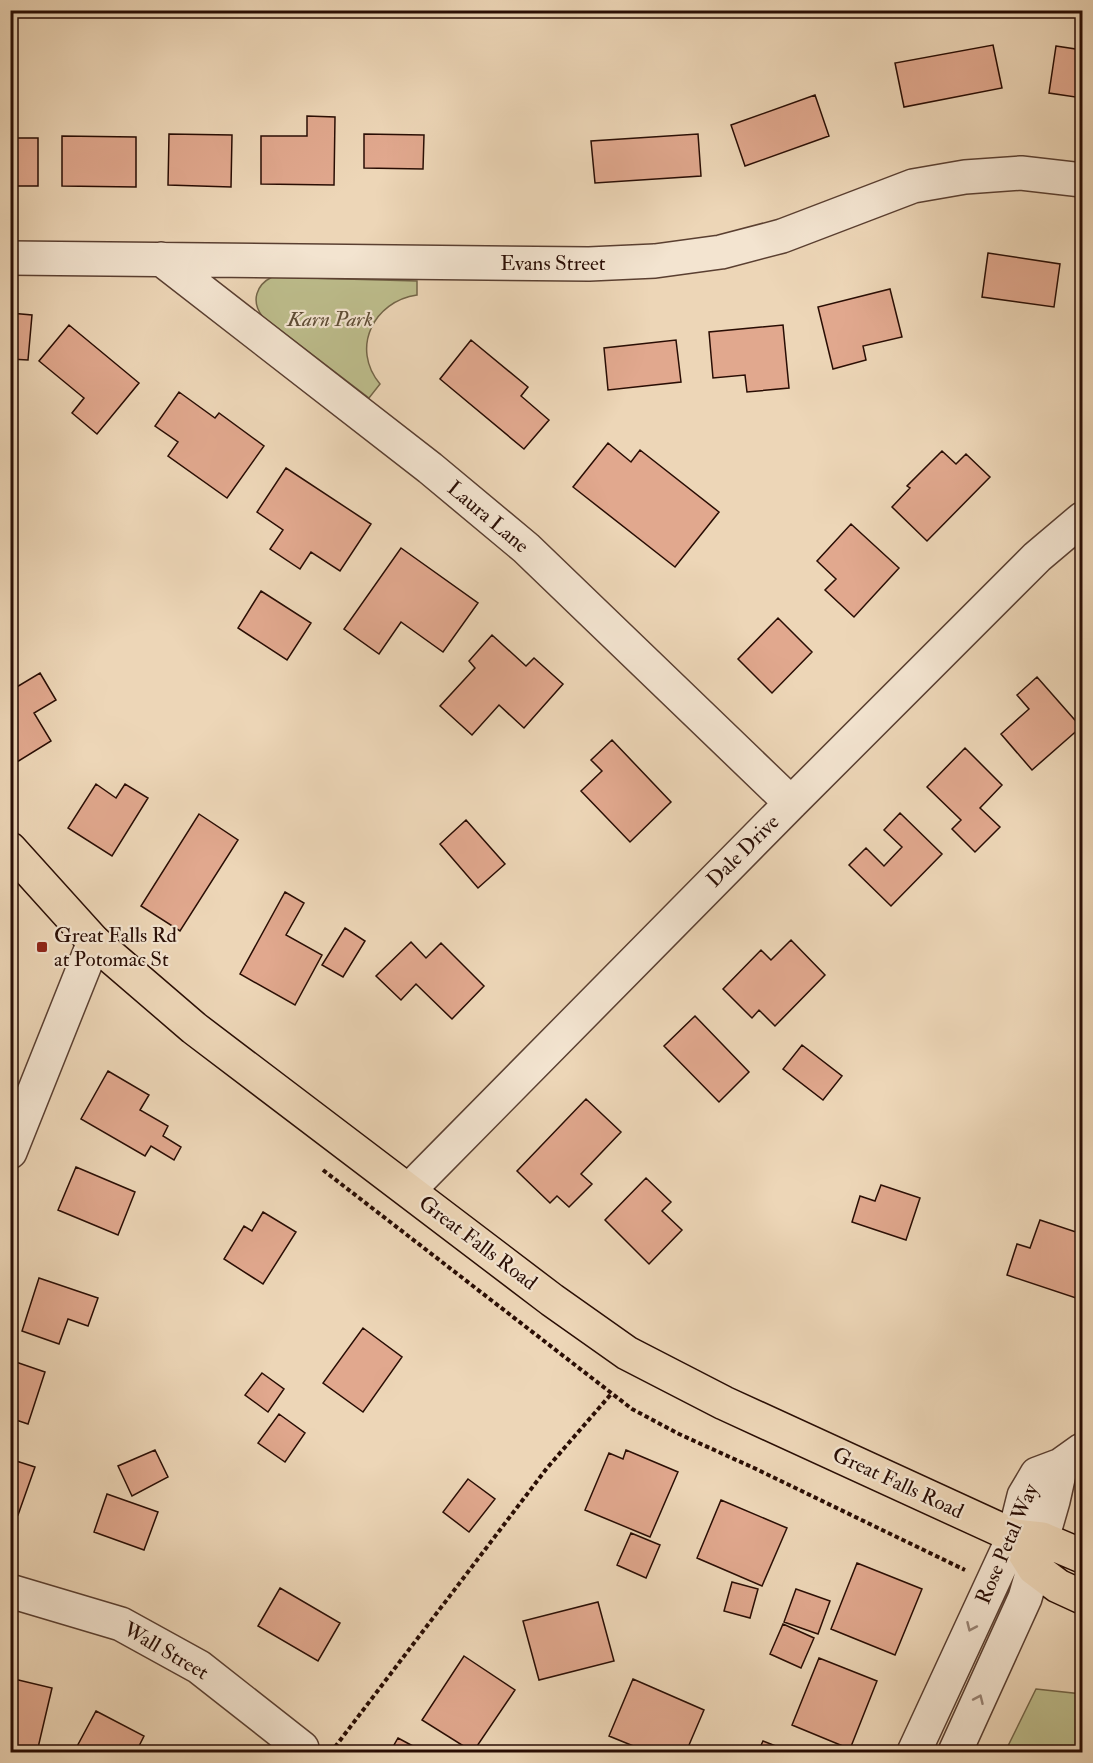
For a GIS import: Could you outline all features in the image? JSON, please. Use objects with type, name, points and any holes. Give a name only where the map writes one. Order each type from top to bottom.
[{"type":"main road","name":"Great Falls Road","points":[[15,861],[94,942],[194,1028],[552,1300],[627,1353],[724,1403],[1030,1548],[1083,1556]]},
{"type":"main road","name":"Great Falls Road","points":[[1030,1548],[1058,1586],[1083,1597]]},
{"type":"street","name":"Evans Street","points":[[10,258],[589,264],[655,261],[720,252],[782,236],[913,186],[965,177],[1021,173],[1083,180]]},
{"type":"street","name":"Laura Lane","points":[[160,260],[430,468],[526,548],[791,803]]},
{"type":"street","name":"Dale Drive","points":[[409,1190],[1037,557],[1083,519]]},
{"type":"street","points":[[10,1152],[94,942]]},
{"type":"street","name":"Rose Petal Way","points":[[955,1752],[1025,1598],[1030,1548],[1024,1496],[1037,1474],[1072,1458]]},
{"type":"street","name":"Rose Petal Way","points":[[915,1752],[1030,1548]]},
{"type":"street","name":"Wall Street","points":[[10,1591],[121,1624],[199,1667],[316,1750]]},
{"type":"path","points":[[316,1750],[547,1468],[612,1393]]},
{"type":"green space","name":"Karn Park","points":[[272,277],[417,281],[417,295],[389,306],[378,316],[371,328],[367,342],[367,356],[371,370],[380,384],[369,398],[262,316],[257,305],[257,294],[262,284]]},
{"type":"green space","points":[[1036,1689],[1082,1694],[1082,1752],[1005,1752]]},
{"type":"building","points":[[993,45],[1002,88],[904,107],[895,63]]},
{"type":"building","points":[[1056,46],[1082,50],[1082,98],[1049,93]]},
{"type":"building","points":[[815,95],[829,136],[745,166],[731,125]]},
{"type":"building","points":[[307,116],[335,117],[334,185],[261,184],[261,136],[307,136]]},
{"type":"building","points":[[169,134],[232,135],[231,187],[168,185]]},
{"type":"building","points":[[364,134],[424,135],[423,169],[364,168]]},
{"type":"building","points":[[698,134],[701,176],[595,183],[591,141]]},
{"type":"building","points":[[62,136],[136,137],[136,187],[62,186]]},
{"type":"building","points":[[10,138],[38,138],[38,186],[10,186]]},
{"type":"building","points":[[988,253],[1060,264],[1054,307],[982,297]]},
{"type":"building","points":[[890,289],[902,337],[863,346],[866,360],[833,369],[818,307]]},
{"type":"building","points":[[10,313],[32,315],[28,360],[10,359]]},
{"type":"building","points":[[69,325],[139,383],[97,434],[72,413],[84,398],[39,361]]},
{"type":"building","points":[[783,325],[789,388],[747,392],[745,375],[713,378],[709,332]]},
{"type":"building","points":[[471,340],[528,387],[521,396],[549,420],[524,449],[440,379]]},
{"type":"building","points":[[676,340],[681,382],[608,390],[604,348]]},
{"type":"building","points":[[179,392],[215,418],[219,413],[264,446],[227,498],[168,456],[178,442],[155,426]]},
{"type":"building","points":[[608,443],[631,462],[640,450],[719,512],[675,567],[573,487]]},
{"type":"building","points":[[942,451],[956,464],[966,454],[990,477],[927,541],[892,507],[910,488],[907,486]]},
{"type":"building","points":[[286,468],[371,524],[340,571],[311,552],[300,569],[270,549],[283,530],[257,512]]},
{"type":"building","points":[[851,524],[899,568],[854,617],[825,590],[836,579],[817,561]]},
{"type":"building","points":[[401,548],[478,603],[443,652],[401,622],[379,654],[344,629]]},
{"type":"building","points":[[261,591],[311,623],[287,660],[238,628]]},
{"type":"building","points":[[778,618],[812,652],[772,693],[738,659]]},
{"type":"building","points":[[492,635],[526,666],[534,658],[563,684],[524,728],[499,705],[472,735],[440,706],[475,668],[469,661]]},
{"type":"building","points":[[40,673],[56,700],[34,713],[51,741],[17,762],[10,751],[10,691]]},
{"type":"building","points":[[1037,677],[1081,727],[1032,770],[1001,734],[1029,709],[1017,695]]},
{"type":"building","points":[[612,740],[671,802],[630,842],[581,791],[602,771],[591,760]]},
{"type":"building","points":[[965,748],[1002,785],[980,808],[1000,827],[975,852],[952,829],[961,820],[927,787]]},
{"type":"building","points":[[96,784],[116,798],[125,784],[148,798],[112,856],[68,828]]},
{"type":"building","points":[[900,813],[942,854],[891,906],[849,865],[866,848],[884,866],[902,847],[884,830]]},
{"type":"building","points":[[199,814],[238,840],[180,931],[141,906]]},
{"type":"building","points":[[466,820],[505,864],[478,888],[440,844]]},
{"type":"building","points":[[285,892],[304,903],[286,935],[322,955],[295,1005],[240,974]]},
{"type":"building","points":[[345,928],[365,941],[343,977],[322,965]]},
{"type":"building","points":[[791,940],[825,975],[775,1026],[759,1010],[752,1018],[723,989],[761,950],[771,960]]},
{"type":"building","points":[[411,942],[426,958],[441,943],[484,986],[452,1019],[416,984],[401,1000],[376,976]]},
{"type":"building","points":[[695,1016],[749,1072],[719,1102],[664,1046]]},
{"type":"building","points":[[802,1045],[842,1076],[823,1100],[783,1069]]},
{"type":"building","points":[[108,1071],[149,1095],[140,1110],[168,1126],[163,1136],[181,1147],[174,1160],[151,1146],[145,1156],[81,1119]]},
{"type":"building","points":[[586,1099],[621,1132],[581,1174],[592,1184],[569,1207],[557,1196],[550,1203],[517,1171]]},
{"type":"building","points":[[76,1167],[135,1192],[118,1235],[58,1210]]},
{"type":"building","points":[[646,1178],[671,1202],[662,1211],[682,1230],[649,1264],[605,1220]]},
{"type":"building","points":[[881,1185],[920,1198],[906,1240],[852,1222],[860,1196],[875,1201]]},
{"type":"building","points":[[263,1212],[296,1232],[263,1284],[224,1259],[244,1226],[252,1231]]},
{"type":"building","points":[[1040,1220],[1082,1234],[1082,1257],[1079,1267],[1082,1268],[1082,1300],[1007,1275],[1017,1244],[1030,1248]]},
{"type":"building","points":[[39,1278],[98,1298],[88,1326],[68,1319],[59,1344],[22,1331]]},
{"type":"building","points":[[363,1328],[402,1357],[363,1412],[323,1383]]},
{"type":"building","points":[[10,1360],[45,1372],[28,1424],[10,1418]]},
{"type":"building","points":[[262,1373],[284,1389],[268,1412],[245,1395]]},
{"type":"building","points":[[279,1414],[305,1433],[285,1462],[258,1443]]},
{"type":"building","points":[[155,1450],[168,1477],[132,1496],[118,1466]]},
{"type":"building","points":[[626,1450],[678,1472],[650,1537],[585,1510],[609,1453],[623,1459]]},
{"type":"building","points":[[10,1459],[35,1467],[18,1515],[10,1512]]},
{"type":"building","points":[[468,1479],[495,1499],[469,1532],[443,1512]]},
{"type":"building","points":[[107,1494],[158,1512],[144,1550],[94,1532]]},
{"type":"building","points":[[721,1500],[787,1528],[762,1586],[697,1558]]},
{"type":"building","points":[[631,1533],[660,1545],[646,1578],[617,1565]]},
{"type":"building","points":[[857,1563],[922,1589],[895,1655],[831,1629]]},
{"type":"building","points":[[732,1582],[758,1589],[750,1618],[724,1611]]},
{"type":"building","points":[[280,1588],[340,1623],[318,1661],[258,1626]]},
{"type":"building","points":[[796,1589],[830,1601],[818,1634],[784,1622]]},
{"type":"building","points":[[598,1602],[614,1661],[539,1680],[523,1621]]},
{"type":"building","points":[[783,1624],[814,1638],[801,1668],[770,1654]]},
{"type":"building","points":[[464,1656],[515,1690],[473,1752],[422,1720]]},
{"type":"building","points":[[819,1658],[877,1681],[850,1749],[792,1725]]},
{"type":"building","points":[[10,1678],[52,1688],[37,1752],[10,1752]]},
{"type":"building","points":[[633,1679],[704,1710],[686,1752],[648,1752],[609,1736]]},
{"type":"building","points":[[96,1711],[144,1736],[136,1752],[74,1752]]},
{"type":"building","points":[[398,1738],[424,1752],[390,1752]]},
{"type":"building","points":[[763,1741],[791,1752],[758,1752]]},
{"type":"place","name":"Great Falls Rd at Potomac St","points":[[42,947]]}]
